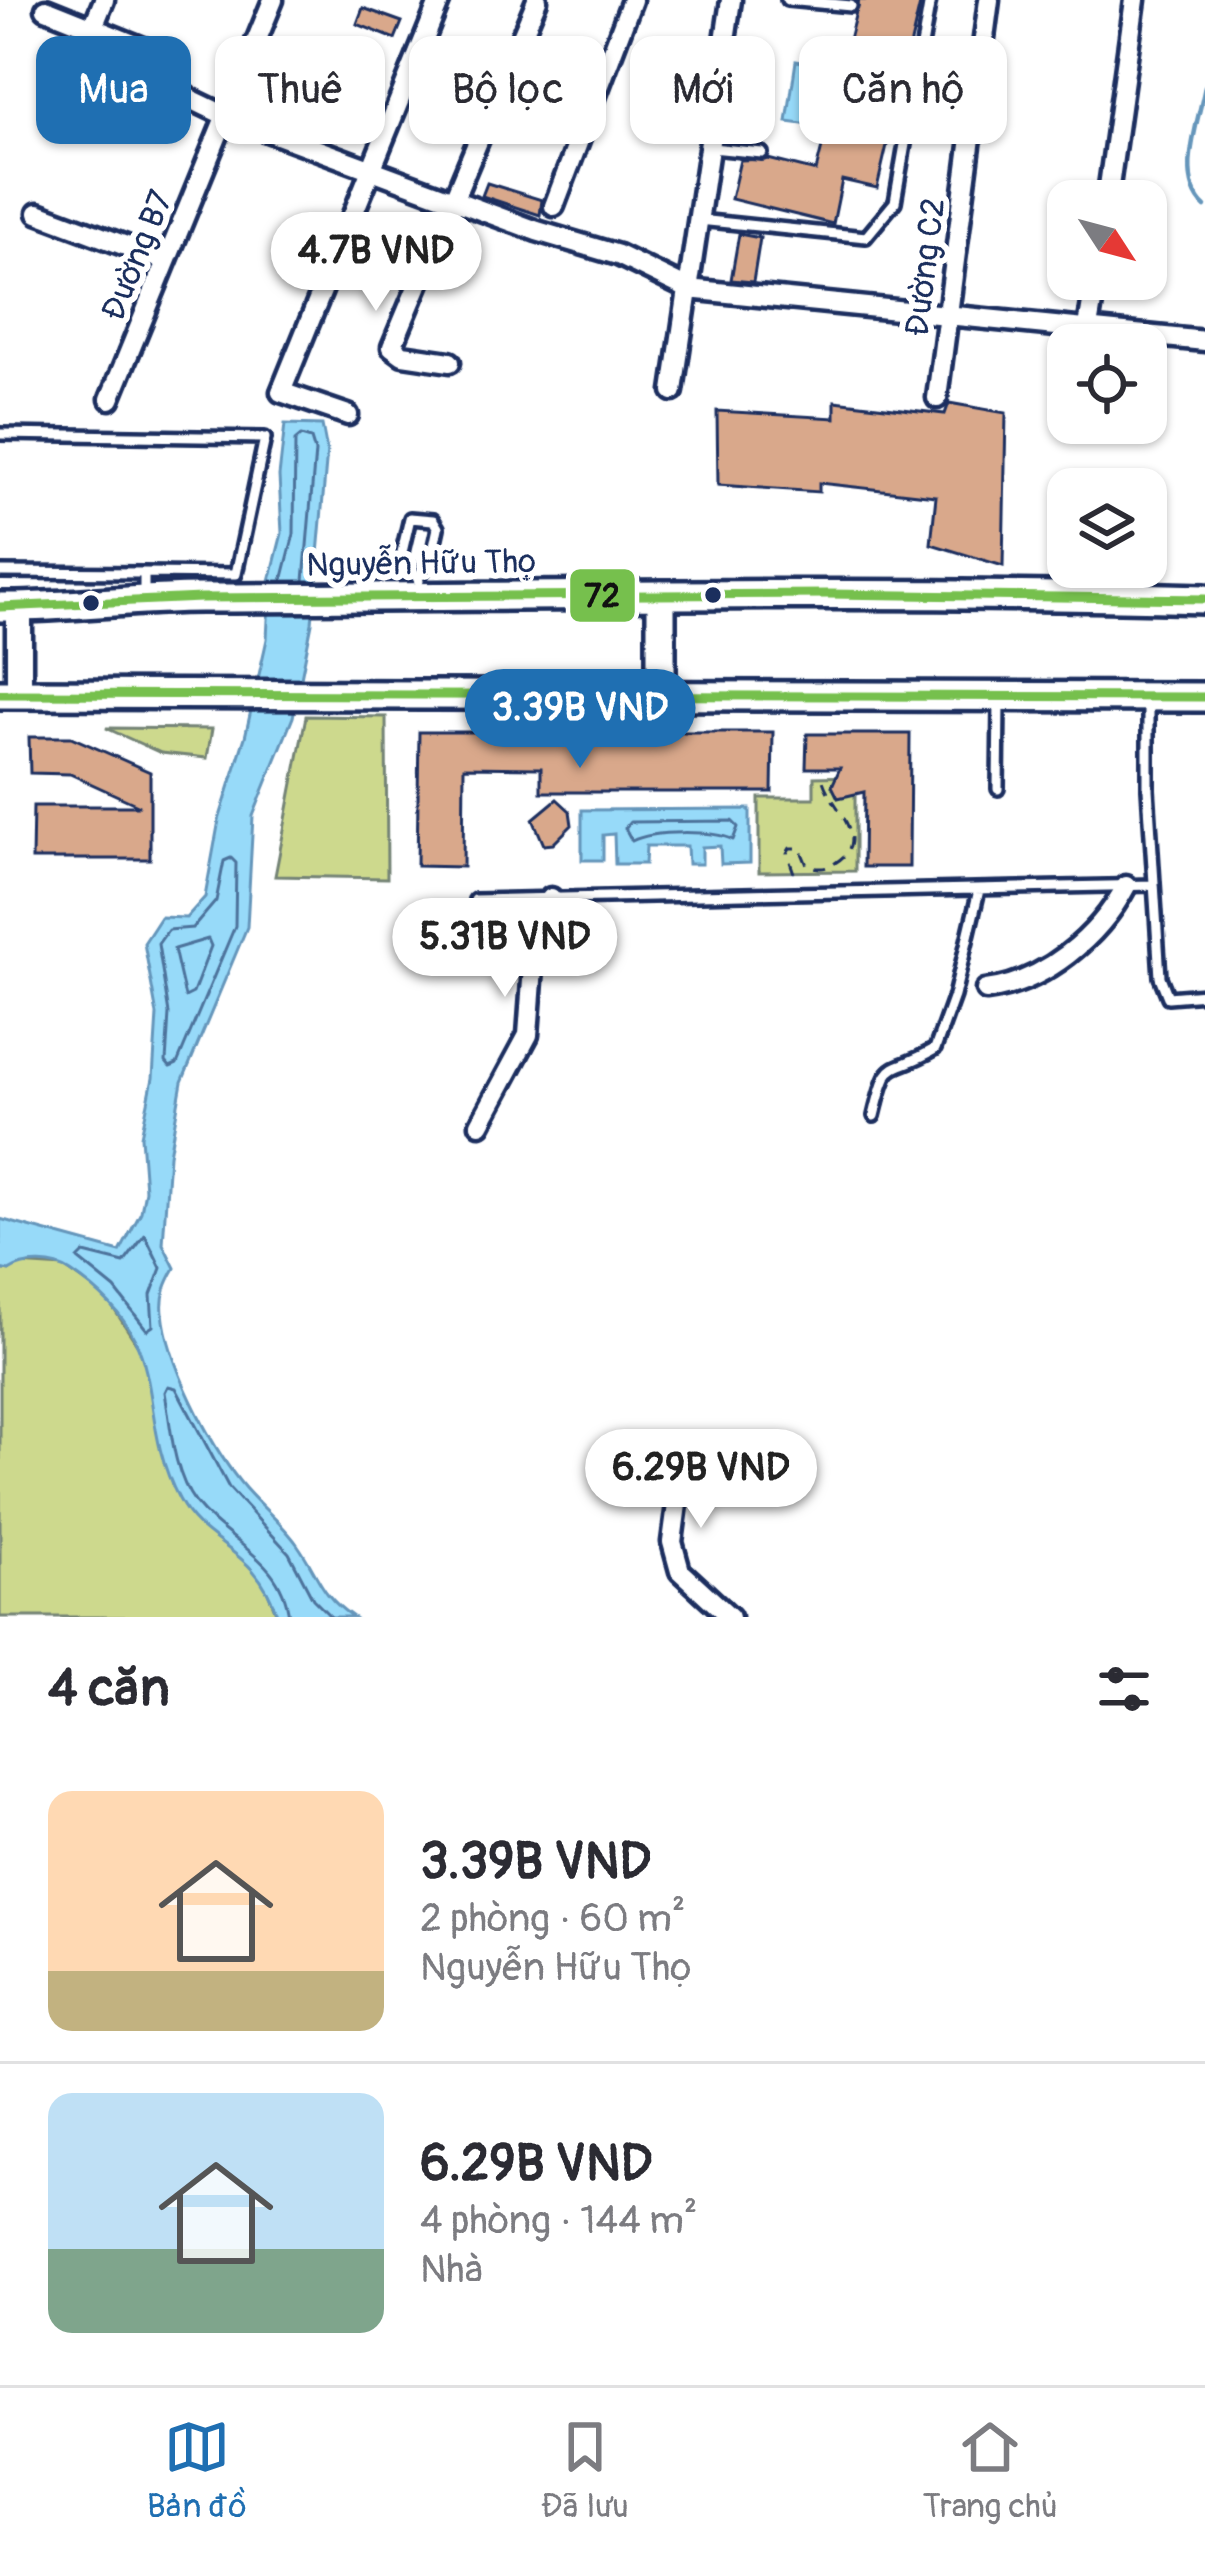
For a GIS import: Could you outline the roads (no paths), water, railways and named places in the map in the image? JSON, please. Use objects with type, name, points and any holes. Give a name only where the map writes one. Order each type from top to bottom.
[{"type":"main road","name":"Nguyễn Hữu Thọ","points":[[10,607],[144,586],[237,600],[361,600],[419,587],[661,595],[965,593],[1205,599]]},
{"type":"main road","points":[[661,595],[661,695]]},
{"type":"main road","points":[[10,607],[9,693],[1205,697]]},
{"type":"street","points":[[93,27],[104,0]]},
{"type":"street","name":"Đường B7","points":[[257,36],[272,0]]},
{"type":"street","points":[[348,415],[281,392],[440,0]]},
{"type":"street","points":[[449,362],[403,355],[392,347],[537,0]]},
{"type":"street","points":[[554,206],[632,0]]},
{"type":"street","points":[[674,392],[731,0]]},
{"type":"street","name":"Đường C2","points":[[938,398],[989,0]]},
{"type":"street","points":[[1110,180],[1135,0]]},
{"type":"street","points":[[46,9],[156,52],[176,92],[215,112]]},
{"type":"street","name":"Đường B7","points":[[110,399],[215,138]]},
{"type":"street","points":[[302,144],[618,255],[688,289],[1047,332]]},
{"type":"street","points":[[38,213],[166,261]]},
{"type":"street","points":[[1167,340],[1205,341]]},
{"type":"street","points":[[986,990],[1003,988],[1054,965],[1096,925],[1126,886]]},
{"type":"street","points":[[480,1124],[528,1035],[536,926],[551,898]]},
{"type":"street","points":[[730,1617],[680,1571],[672,1542],[685,1444],[747,1457]]},
{"type":"lane","points":[[787,0],[851,6]]},
{"type":"lane","points":[[699,220],[866,237],[895,202],[930,0]]},
{"type":"lane","points":[[712,148],[762,153]]},
{"type":"lane","points":[[0,434],[265,438],[236,574],[144,586],[0,572]]},
{"type":"lane","points":[[342,567],[399,566],[419,587],[436,545],[439,528],[433,520],[410,518],[399,566]]},
{"type":"lane","points":[[1148,696],[1154,885],[1163,990],[1172,997],[1205,994]]},
{"type":"lane","points":[[998,697],[998,789]]},
{"type":"lane","points":[[475,900],[1154,885]]},
{"type":"lane","points":[[874,1116],[884,1076],[892,1064],[935,1049],[954,996],[979,890]]},
{"type":"water","points":[[796,61],[799,61],[799,124],[787,122]]},
{"type":"water","points":[[285,424],[322,425],[327,451],[312,623],[293,717],[253,816],[247,927],[182,1082],[169,1155],[163,1244],[175,1268],[163,1306],[172,1354],[215,1446],[247,1490],[297,1544],[326,1592],[353,1617],[278,1617],[257,1575],[203,1529],[179,1499],[157,1435],[148,1378],[127,1325],[105,1299],[64,1268],[40,1263],[0,1269],[0,1219],[120,1252],[141,1212],[145,1190],[141,1136],[153,1078],[157,1015],[144,943],[161,917],[186,918],[205,897],[219,820],[245,737],[267,639],[270,581],[282,533],[279,476]]},
{"type":"water","points":[[750,809],[750,863],[721,864],[720,846],[702,847],[702,864],[688,864],[687,846],[646,846],[645,864],[615,864],[614,834],[603,835],[603,860],[582,860],[582,810]]},
{"type":"waterway","points":[[1205,86],[1190,166],[1196,195],[1205,207]]}]
